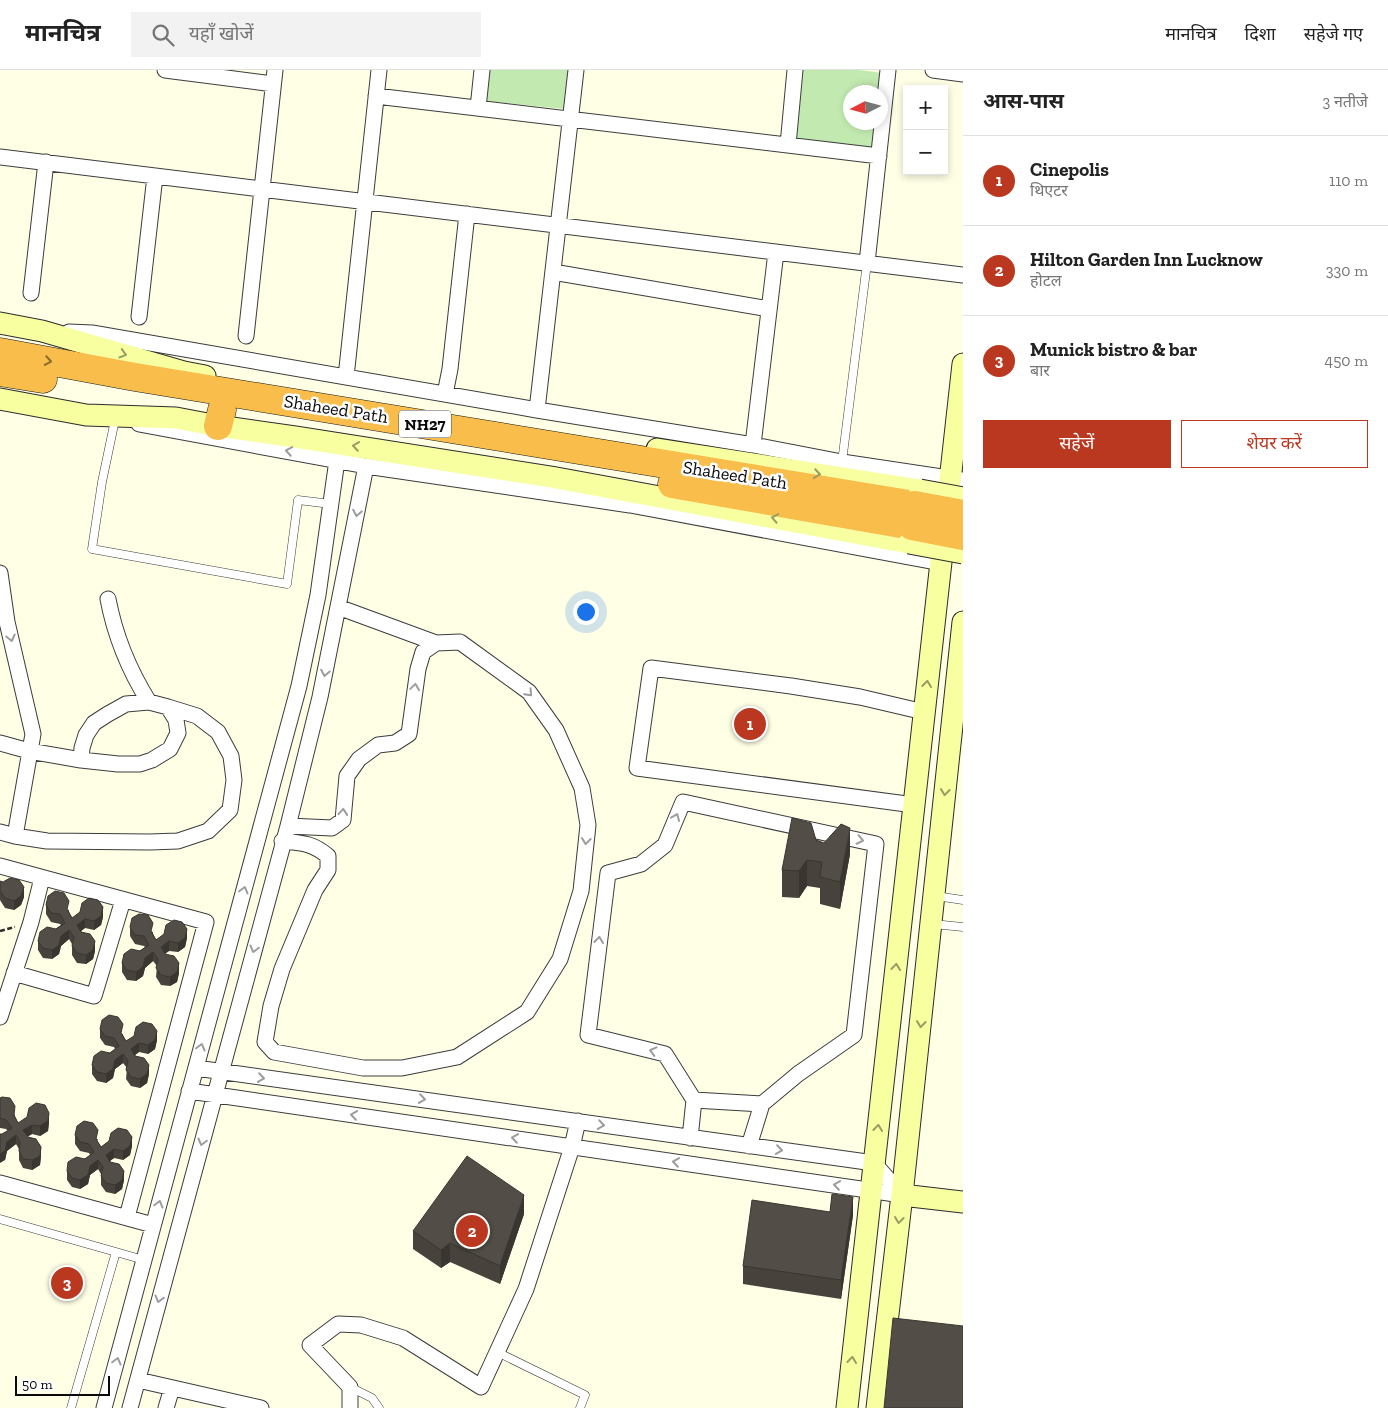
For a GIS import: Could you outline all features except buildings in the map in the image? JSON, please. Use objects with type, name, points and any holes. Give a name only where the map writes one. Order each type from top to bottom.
[{"type":"highway","name":"Shaheed Path","points":[[0,352],[136,377],[303,399],[848,504]]},
{"type":"highway","name":"Shaheed Path","points":[[0,372],[220,418],[503,455],[848,504]]},
{"type":"highway","name":"NH27","points":[[848,504],[914,516],[963,536]]},
{"type":"highway","points":[[848,504],[914,516]]},
{"type":"highway","name":"NH27","points":[[914,516],[963,514]]},
{"type":"street","points":[[165,70],[274,77],[246,336]]},
{"type":"street","points":[[346,377],[379,70]]},
{"type":"street","points":[[478,108],[482,70]]},
{"type":"street","points":[[537,410],[576,70]]},
{"type":"street","points":[[788,145],[795,70]]},
{"type":"street","points":[[867,263],[888,70]]},
{"type":"street","points":[[933,70],[963,74]]},
{"type":"street","points":[[376,96],[879,156]]},
{"type":"street","points":[[0,157],[963,275]]},
{"type":"street","points":[[32,293],[46,162]]},
{"type":"street","points":[[139,317],[155,176]]},
{"type":"street","points":[[445,394],[450,369],[467,214]]},
{"type":"street","points":[[753,445],[776,252]]},
{"type":"street","points":[[553,272],[769,309]]},
{"type":"street","points":[[0,323],[42,331],[191,373],[303,399],[914,516],[963,553]]},
{"type":"street","points":[[42,331],[92,333],[537,410],[753,445],[842,462],[957,479]]},
{"type":"street","points":[[191,373],[189,363],[194,351]]},
{"type":"street","points":[[847,1408],[941,563],[957,479],[963,364]]},
{"type":"street","points":[[0,399],[366,466],[630,505],[941,563]]},
{"type":"street","points":[[86,415],[220,418],[311,439],[551,477],[914,516],[963,498]]},
{"type":"street","points":[[104,1408],[299,686],[318,595],[338,460]]},
{"type":"street","points":[[130,1408],[282,841],[288,826],[320,697],[366,466]]},
{"type":"street","points":[[0,573],[7,622],[33,734],[15,836]]},
{"type":"street","points":[[108,600],[112,622],[125,656],[136,681],[149,702]]},
{"type":"street","points":[[282,841],[305,843],[318,848],[328,856],[329,864],[328,870],[315,890],[282,969],[271,1006],[265,1042],[274,1052],[363,1068],[402,1068],[457,1057],[527,1012],[560,959],[581,890],[588,825],[582,788],[556,730],[529,692],[460,642],[436,643],[338,607]]},
{"type":"street","points":[[877,1408],[932,924],[963,622]]},
{"type":"street","points":[[288,826],[332,828],[343,820],[347,776],[359,759],[378,745],[395,743],[409,734],[418,669],[423,652],[436,643]]},
{"type":"street","points":[[914,805],[637,768],[651,668],[792,686],[860,697],[924,712]]},
{"type":"street","points":[[0,832],[47,840],[178,841],[208,831],[230,810],[234,780],[230,756],[218,732],[197,716],[149,702],[126,704],[94,723],[86,735],[81,760]]},
{"type":"street","points":[[0,743],[29,751],[81,760],[140,764],[152,760],[170,749],[178,733],[176,720],[168,707]]},
{"type":"street","points":[[920,750],[949,753]]},
{"type":"street","points":[[690,1138],[694,1100],[665,1054],[588,1035],[608,874],[641,864],[665,845],[682,802],[876,844],[854,1035],[798,1074],[762,1104],[749,1146]]},
{"type":"street","points":[[0,866],[233,929]]},
{"type":"street","points":[[0,1017],[31,922],[42,878]]},
{"type":"street","points":[[14,973],[94,996],[123,900]]},
{"type":"street","points":[[127,1217],[206,922]]},
{"type":"street","points":[[196,1068],[874,1163],[902,1195]]},
{"type":"street","points":[[190,1091],[902,1195],[963,1202]]},
{"type":"street","points":[[694,1100],[762,1104]]},
{"type":"street","points":[[350,1408],[350,1387],[310,1346],[338,1324],[361,1325],[403,1338],[481,1387],[526,1289],[572,1146],[578,1121]]},
{"type":"street","points":[[0,1183],[153,1225]]},
{"type":"street","points":[[138,1380],[261,1408]]},
{"type":"street","points":[[166,1408],[172,1388]]},
{"type":"lane","points":[[842,462],[867,263]]},
{"type":"lane","points":[[115,420],[102,482],[92,549],[287,584],[298,500],[331,504]]},
{"type":"lane","points":[[934,896],[963,900]]},
{"type":"lane","points":[[932,924],[963,927]]},
{"type":"lane","points":[[0,1219],[144,1260]]},
{"type":"lane","points":[[71,1408],[116,1252]]},
{"type":"lane","points":[[497,1352],[584,1395],[580,1408]]},
{"type":"lane","points":[[350,1387],[372,1398],[379,1408]]},
{"type":"green space","points":[[490,70],[568,70],[564,109],[487,101]]},
{"type":"green space","points":[[803,70],[859,70],[883,73],[881,85],[843,85],[843,130],[876,130],[874,148],[795,138]]},
{"type":"place","name":"Cinepolis","points":[[750,724]]},
{"type":"place","name":"Hilton Garden Inn Lucknow","points":[[472,1231]]},
{"type":"place","name":"Munick bistro & bar","points":[[67,1283]]}]
